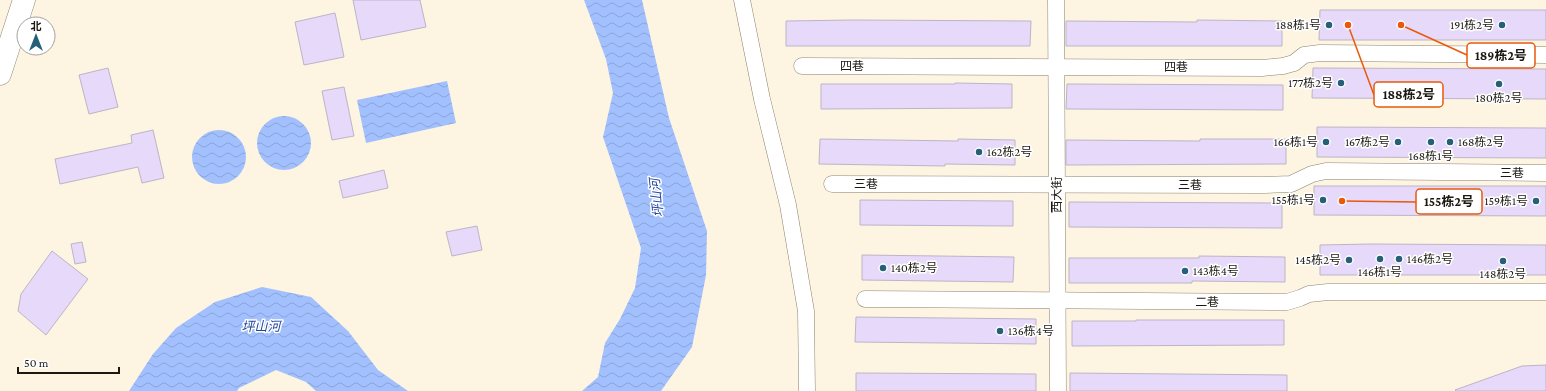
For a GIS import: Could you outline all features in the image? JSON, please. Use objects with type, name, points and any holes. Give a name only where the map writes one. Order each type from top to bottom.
[{"type":"street","points":[[0,74],[24,0]]},
{"type":"street","points":[[742,0],[762,99],[788,205],[804,296],[806,311],[807,391]]},
{"type":"street","name":"西大街","points":[[1056,0],[1058,391]]},
{"type":"street","name":"四巷","points":[[802,66],[1276,67],[1294,63],[1304,55],[1320,53],[1546,56]]},
{"type":"street","name":"三巷","points":[[832,184],[1264,185],[1290,184],[1312,174],[1326,172],[1546,173]]},
{"type":"street","name":"二巷","points":[[865,299],[1287,302],[1309,294],[1328,292],[1546,292]]},
{"type":"water","name":"坪山河","points":[[584,0],[642,0],[669,118],[707,231],[706,275],[692,347],[661,391],[582,391],[598,377],[605,343],[620,319],[635,288],[641,248],[603,137],[613,93],[606,59]]},
{"type":"water","points":[[447,81],[456,123],[366,143],[357,100]]},
{"type":"water","points":[[279,116],[289,116],[299,120],[307,128],[311,138],[311,148],[307,158],[299,166],[289,170],[279,170],[269,166],[261,158],[257,148],[257,138],[261,128],[269,120]]},
{"type":"water","points":[[214,130],[224,130],[234,134],[242,142],[246,152],[246,162],[242,172],[234,180],[224,184],[214,184],[204,180],[196,172],[192,162],[192,152],[196,142],[204,134]]},
{"type":"water","name":"坪山河","points":[[262,287],[311,297],[348,331],[378,370],[408,391],[316,391],[306,382],[276,370],[239,388],[237,391],[129,391],[153,354],[176,328],[215,302]]},
{"type":"building","points":[[353,0],[420,0],[426,27],[361,40]]},
{"type":"building","points":[[1320,10],[1546,10],[1546,40],[1319,40]]},
{"type":"building","points":[[335,13],[344,57],[304,65],[295,22]]},
{"type":"building","points":[[1197,20],[1282,21],[1282,46],[1066,46],[1066,21],[1197,22]]},
{"type":"building","points":[[786,21],[1031,21],[1030,46],[786,46]]},
{"type":"building","points":[[108,68],[118,107],[89,114],[79,75]]},
{"type":"building","points":[[1313,68],[1546,69],[1546,99],[1312,98]]},
{"type":"building","points":[[821,84],[1012,84],[1012,108],[821,109]]},
{"type":"building","points":[[1067,84],[1283,85],[1283,110],[1066,109]]},
{"type":"building","points":[[344,87],[354,136],[332,140],[322,91]]},
{"type":"building","points":[[1317,127],[1546,128],[1546,158],[1317,157]]},
{"type":"building","points":[[153,130],[164,178],[142,183],[138,167],[60,184],[55,159],[132,143],[131,135]]},
{"type":"building","points":[[820,139],[958,141],[958,139],[1015,140],[1015,165],[945,164],[945,166],[819,164]]},
{"type":"building","points":[[1200,139],[1286,139],[1286,164],[1066,165],[1066,140],[1200,141]]},
{"type":"building","points":[[384,170],[388,188],[343,198],[339,181]]},
{"type":"building","points":[[1314,186],[1546,186],[1546,216],[1314,215]]},
{"type":"building","points":[[860,200],[1013,201],[1013,226],[860,225]]},
{"type":"building","points":[[1069,202],[1282,203],[1282,228],[1069,227]]},
{"type":"building","points":[[477,226],[482,250],[452,256],[446,232]]},
{"type":"building","points":[[82,242],[86,262],[75,264],[71,244]]},
{"type":"building","points":[[1320,245],[1546,245],[1546,275],[1320,275]]},
{"type":"building","points":[[52,251],[88,279],[46,335],[18,311],[21,294]]},
{"type":"building","points":[[862,255],[1014,257],[1013,282],[862,280]]},
{"type":"building","points":[[1199,256],[1285,257],[1285,282],[1192,281],[1192,283],[1069,283],[1069,258],[1199,258]]},
{"type":"building","points":[[856,317],[1036,319],[1036,344],[855,342]]},
{"type":"building","points":[[1284,320],[1284,345],[1072,346],[1072,321]]},
{"type":"building","points":[[1546,365],[1546,391],[1455,390],[1522,366]]},
{"type":"building","points":[[856,373],[1036,374],[1036,391],[856,391]]},
{"type":"building","points":[[1070,373],[1287,375],[1287,391],[1070,391]]},
{"type":"place","name":"188栋1号","points":[[1329,25]]},
{"type":"place","name":"188栋2号","points":[[1348,25]]},
{"type":"place","name":"189栋2号","points":[[1401,25]]},
{"type":"place","name":"191栋2号","points":[[1502,25]]},
{"type":"place","name":"177栋2号","points":[[1341,83]]},
{"type":"place","name":"180栋2号","points":[[1499,84]]},
{"type":"place","name":"166栋1号","points":[[1326,142]]},
{"type":"place","name":"167栋2号","points":[[1398,142]]},
{"type":"place","name":"168栋1号","points":[[1431,142]]},
{"type":"place","name":"168栋2号","points":[[1450,142]]},
{"type":"place","name":"162栋2号","points":[[979,152]]},
{"type":"place","name":"155栋1号","points":[[1323,200]]},
{"type":"place","name":"155栋2号","points":[[1342,201]]},
{"type":"place","name":"159栋1号","points":[[1536,201]]},
{"type":"place","name":"146栋1号","points":[[1380,259]]},
{"type":"place","name":"146栋2号","points":[[1399,259]]},
{"type":"place","name":"145栋2号","points":[[1349,260]]},
{"type":"place","name":"148栋2号","points":[[1503,261]]},
{"type":"place","name":"140栋2号","points":[[883,268]]},
{"type":"place","name":"143栋4号","points":[[1185,271]]},
{"type":"place","name":"136栋4号","points":[[1000,331]]}]
